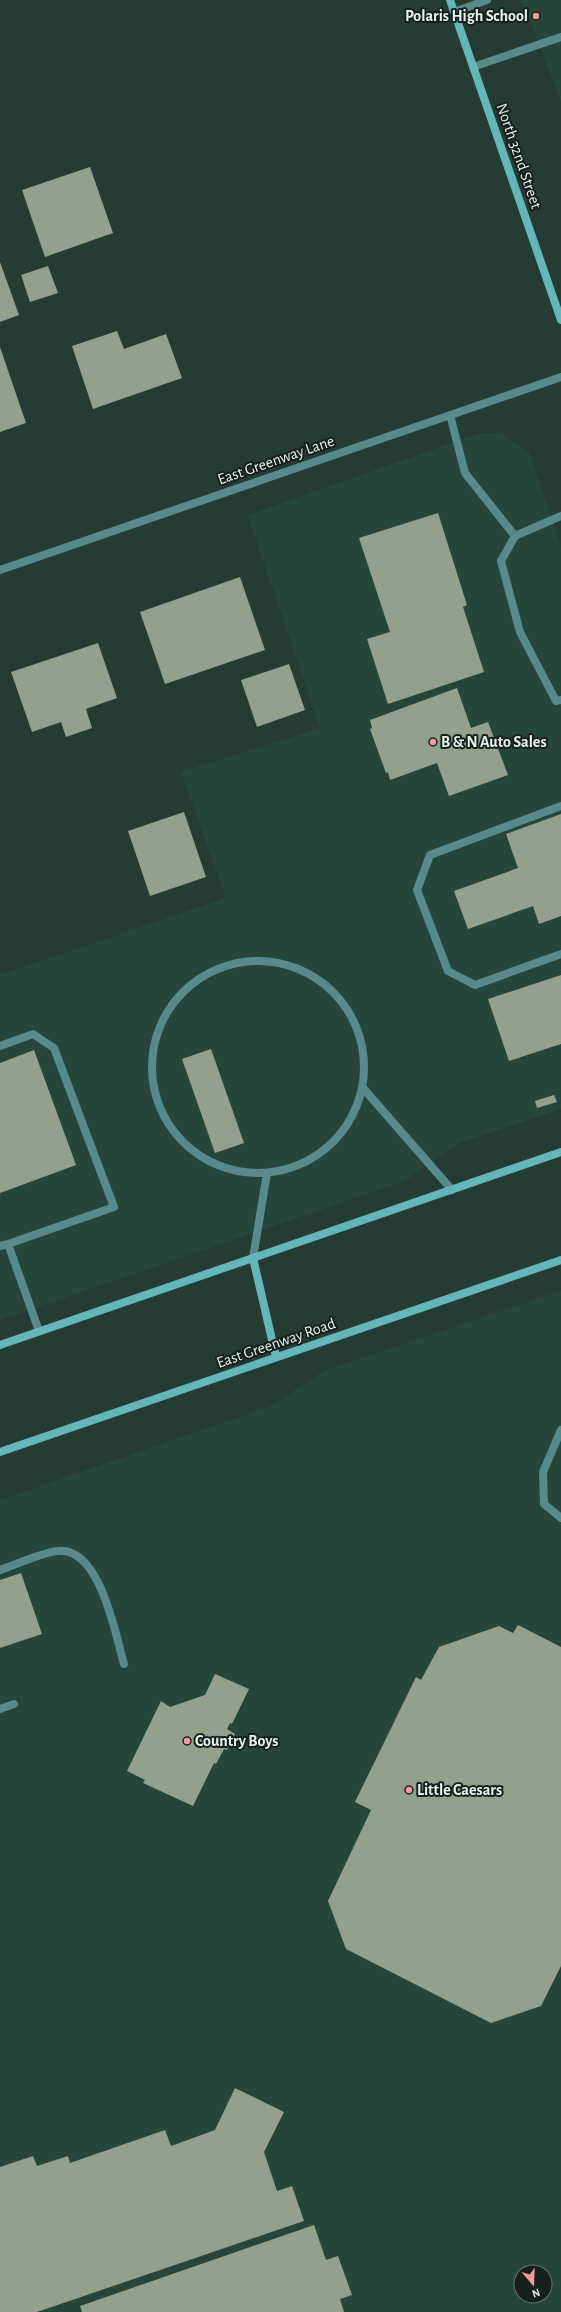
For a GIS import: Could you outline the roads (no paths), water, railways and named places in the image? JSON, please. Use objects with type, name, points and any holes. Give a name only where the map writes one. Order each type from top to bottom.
[{"type":"main road","name":"North 32nd Street","points":[[450,0],[561,320]]},
{"type":"main road","points":[[0,1344],[561,1152]]},
{"type":"main road","points":[[253,1258],[276,1357]]},
{"type":"main road","name":"East Greenway Road","points":[[0,1452],[561,1260]]},
{"type":"street","points":[[454,12],[487,0]]},
{"type":"street","points":[[473,67],[561,37]]},
{"type":"street","name":"East Greenway Lane","points":[[0,570],[561,377]]},
{"type":"street","points":[[450,415],[465,473],[515,536]]},
{"type":"street","points":[[561,516],[515,536],[502,561],[520,632],[556,701],[561,700]]},
{"type":"street","points":[[561,806],[430,855],[417,890],[448,971],[476,985],[561,954]]},
{"type":"street","points":[[265,960],[301,968],[331,988],[354,1017],[364,1051],[363,1088],[352,1120],[329,1146],[300,1165],[267,1173],[217,1169],[200,1161],[174,1134],[160,1103],[150,1070],[155,1036],[170,1004],[196,979],[229,964],[265,960]]},
{"type":"street","points":[[0,1046],[33,1034],[54,1048],[114,1207],[4,1245],[39,1331]]},
{"type":"street","points":[[363,1088],[452,1190]]},
{"type":"street","points":[[253,1258],[267,1173]]},
{"type":"street","points":[[561,1430],[543,1472],[544,1504],[561,1518]]},
{"type":"street","points":[[0,1570],[59,1550],[80,1556],[95,1574],[108,1607],[124,1664]]},
{"type":"street","points":[[0,1709],[14,1704]]},
{"type":"place","name":"Polaris High School","points":[[536,16]]},
{"type":"place","name":"B & N Auto Sales","points":[[433,742]]},
{"type":"place","name":"Country Boys","points":[[187,1741]]},
{"type":"place","name":"Little Caesars","points":[[409,1790]]}]
